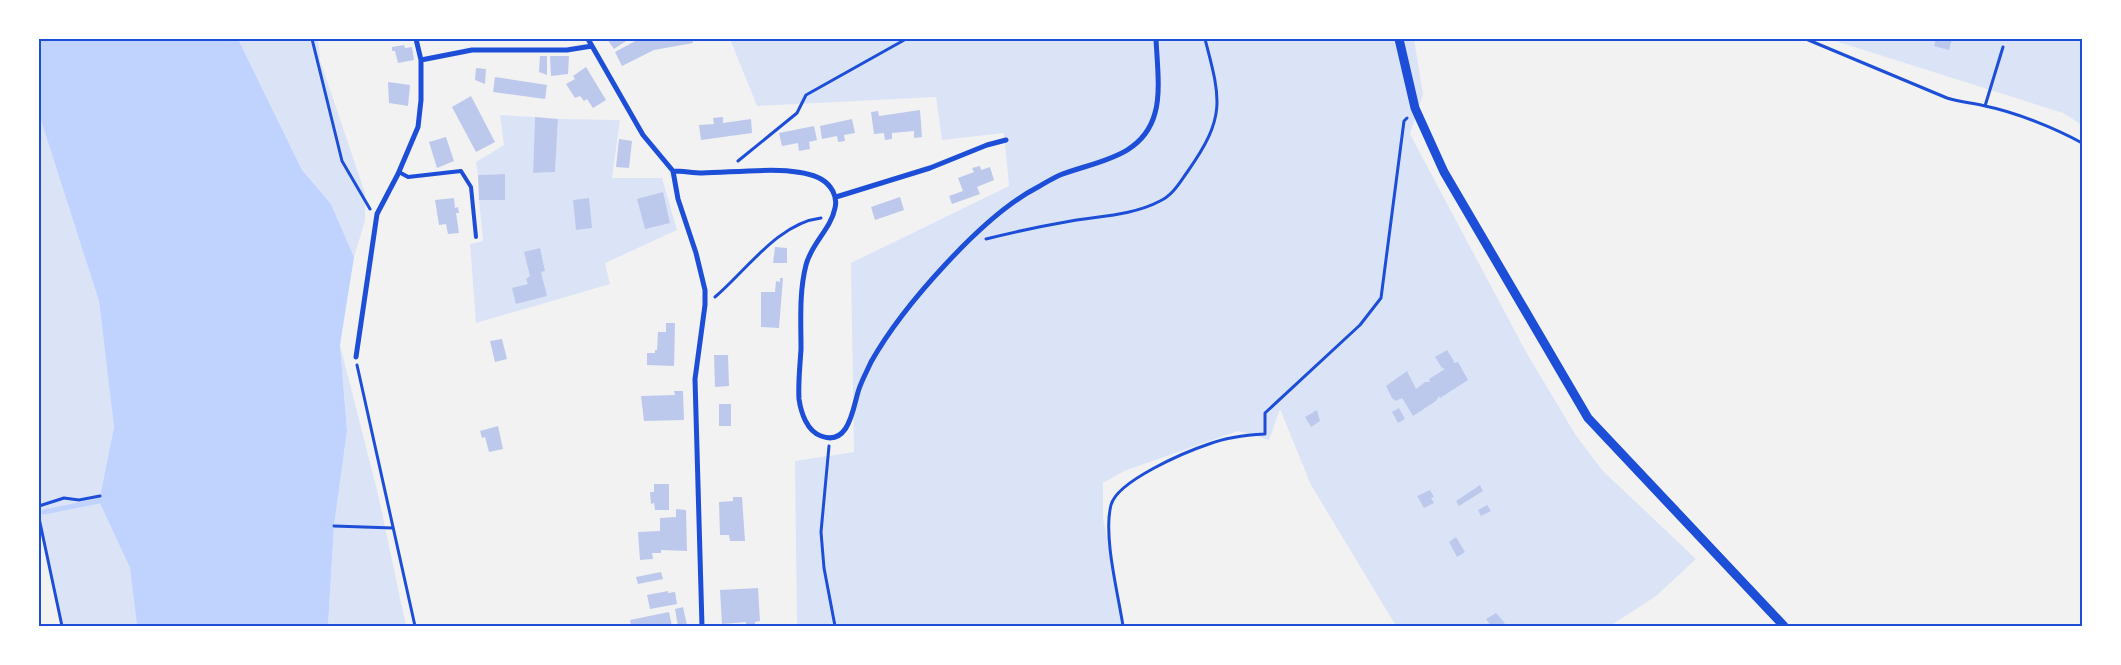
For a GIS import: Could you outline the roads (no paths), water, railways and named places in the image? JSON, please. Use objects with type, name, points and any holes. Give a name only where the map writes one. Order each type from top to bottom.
[{"type":"street","points":[[356,357],[377,214],[399,172],[418,127],[422,100],[421,60],[416,39]]},
{"type":"street","points":[[588,39],[643,135],[673,171],[678,198],[703,278],[705,305],[694,380],[702,626]]},
{"type":"street","points":[[673,171],[807,174],[820,178],[830,186],[836,196],[832,218],[813,247],[802,286],[799,400],[804,418],[812,431],[830,438],[846,428],[853,414],[858,392],[882,342],[921,293],[967,244],[1006,209],[1032,190],[1060,176],[1119,156],[1131,149],[1143,137],[1156,112],[1156,39]]},
{"type":"street","points":[[1398,39],[1416,108],[1444,172],[1588,418],[1784,626]]},
{"type":"street","points":[[421,60],[472,50],[567,50],[592,46]]},
{"type":"street","points":[[836,196],[930,168],[987,145],[1006,140]]},
{"type":"lane","points":[[399,172],[408,177],[461,171],[471,187],[476,237]]},
{"type":"water","points":[[39,39],[238,39],[302,170],[331,204],[354,257],[340,345],[347,431],[334,526],[328,626],[137,626],[130,568],[99,501],[114,427],[99,301],[39,114]]},
{"type":"waterway","points":[[44,512],[104,500]]}]
